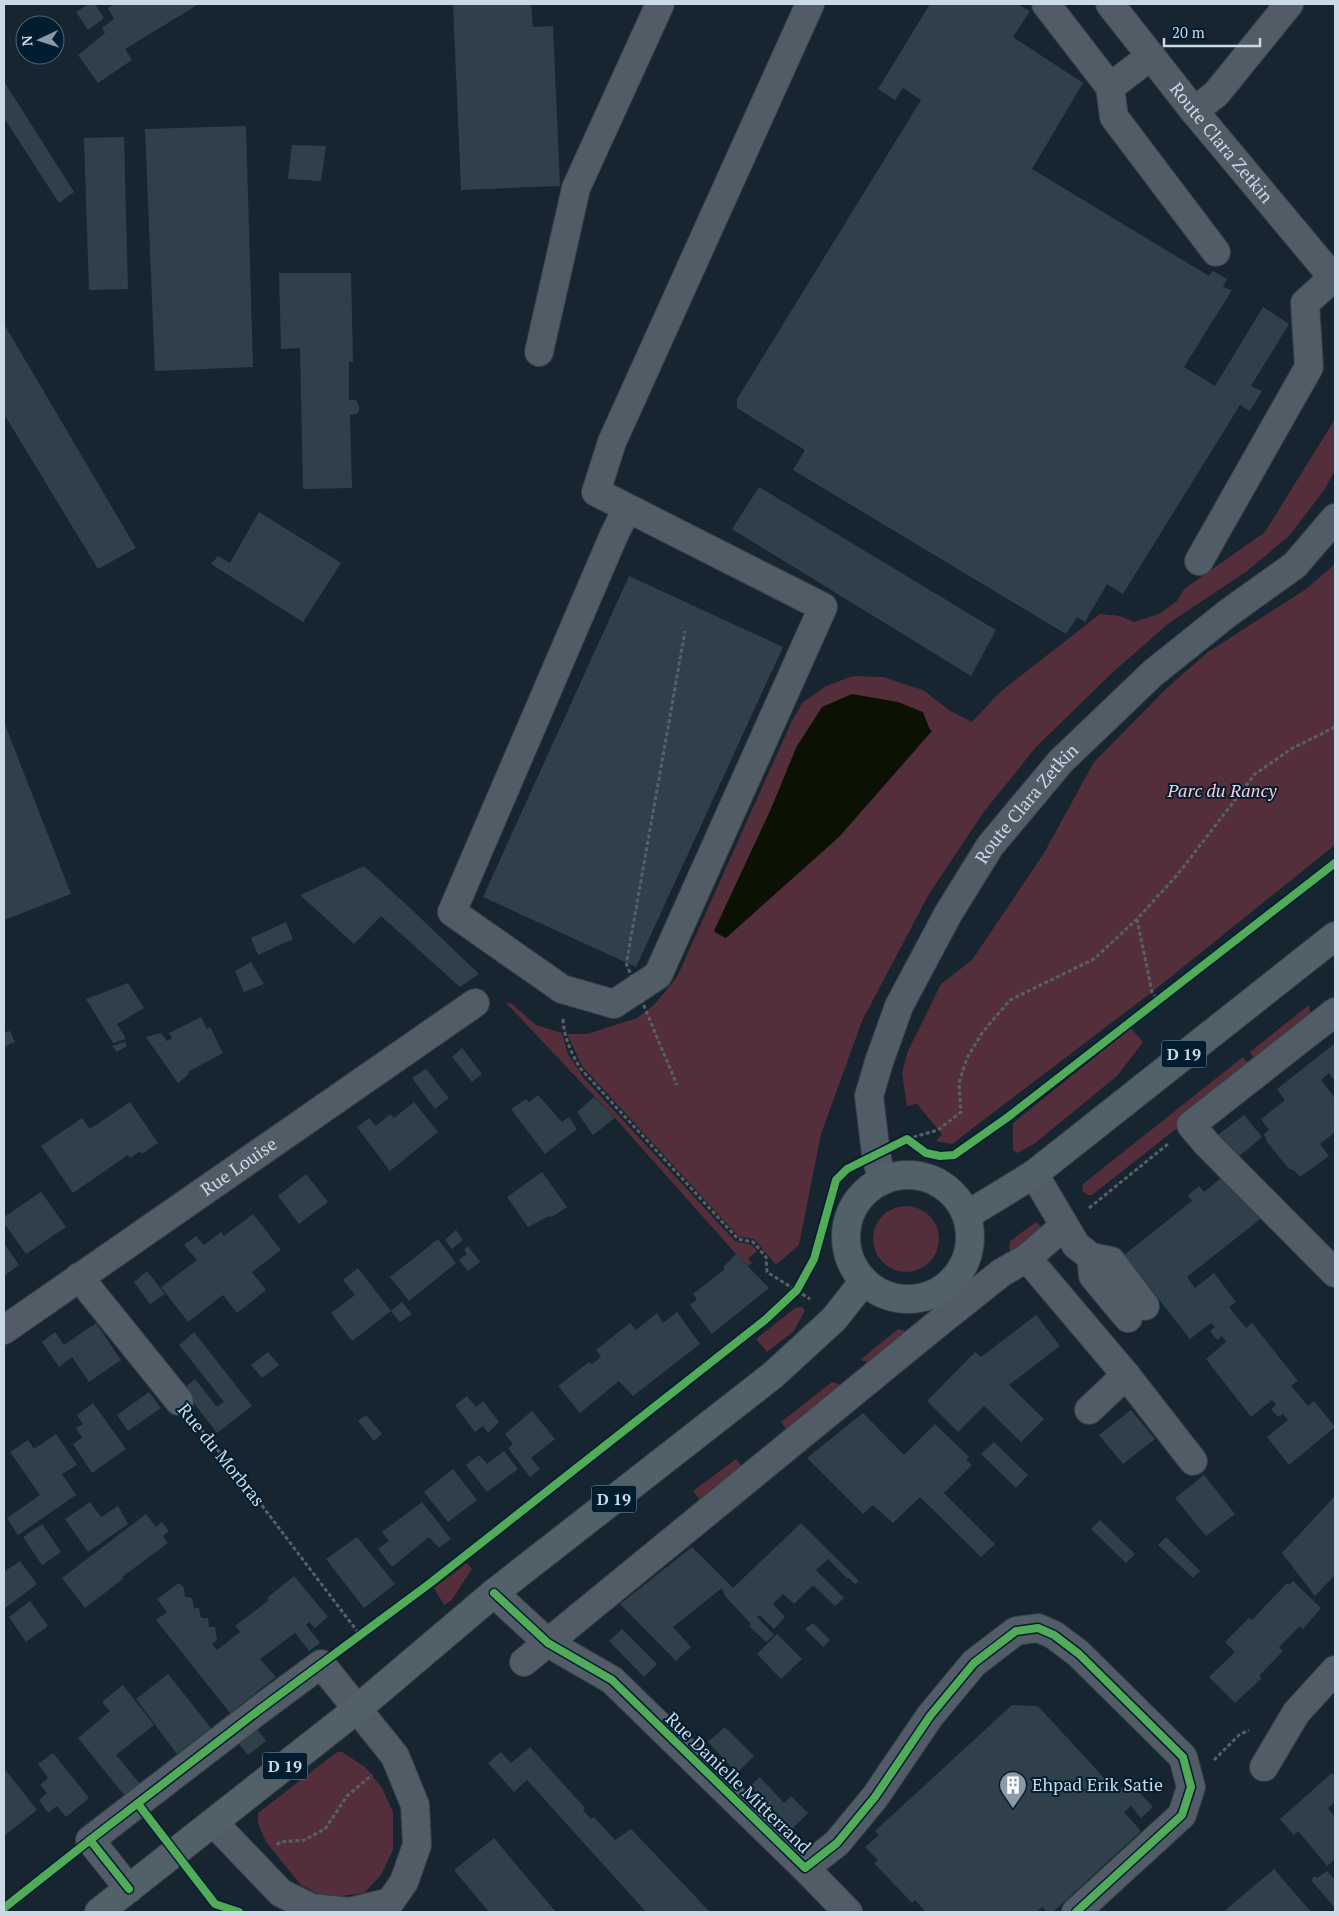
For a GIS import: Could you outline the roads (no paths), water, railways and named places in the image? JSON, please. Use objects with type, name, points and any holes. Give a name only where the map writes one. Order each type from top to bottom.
[{"type":"main road","name":"D 19","points":[[967,1215],[1034,1174],[1335,936]]},
{"type":"main road","points":[[912,1174],[923,1176],[950,1190],[967,1215],[971,1236],[967,1258],[948,1285],[929,1296],[904,1299],[883,1294],[864,1281],[851,1264],[845,1241],[848,1219],[859,1198],[891,1176],[912,1174]]},
{"type":"main road","name":"D 19","points":[[99,1912],[356,1710],[494,1593],[773,1375],[834,1319],[864,1281]]},
{"type":"street","points":[[539,352],[576,188],[660,4]]},
{"type":"street","points":[[627,508],[452,912],[562,989],[614,1004],[658,975],[822,607],[596,492],[612,442],[810,4]]},
{"type":"street","points":[[1046,4],[1110,87],[1114,117],[1216,252]]},
{"type":"street","name":"Route Clara Zetkin","points":[[1110,4],[1194,111],[1334,279]]},
{"type":"street","points":[[1194,111],[1216,94],[1288,4]]},
{"type":"street","points":[[1110,87],[1152,56]]},
{"type":"street","points":[[1199,562],[1309,367],[1305,303],[1334,279]]},
{"type":"street","name":"Route Clara Zetkin","points":[[882,1181],[876,1154],[868,1096],[899,1006],[948,914],[990,846],[1061,762],[1153,673],[1228,613],[1295,565],[1335,518]]},
{"type":"street","name":"Rue Louise","points":[[4,1330],[475,1003]]},
{"type":"street","points":[[1335,1012],[1191,1125],[1207,1144],[1335,1272]]},
{"type":"street","points":[[1034,1174],[1076,1245],[1091,1258],[1093,1276],[1136,1312]]},
{"type":"street","points":[[524,1662],[1001,1273],[1027,1258],[1064,1226]]},
{"type":"street","points":[[1027,1258],[1126,1375],[1193,1460]]},
{"type":"street","name":"Rue du Morbras","points":[[79,1277],[178,1401]]},
{"type":"street","points":[[1090,1410],[1126,1375]]},
{"type":"street","name":"Rue Danielle Mitterrand","points":[[494,1593],[548,1643],[612,1680],[805,1868],[836,1843],[875,1797],[930,1716],[974,1663],[1016,1631],[1038,1628],[1054,1636],[1079,1654],[1184,1757],[1192,1787],[1182,1815],[1076,1912]]},
{"type":"street","points":[[129,1889],[90,1840],[321,1664],[356,1710],[395,1756],[415,1805],[417,1845],[394,1907],[349,1912],[312,1908],[281,1893],[214,1823]]},
{"type":"street","points":[[1264,1766],[1296,1712],[1335,1670]]},
{"type":"street","points":[[805,1868],[848,1912]]},
{"type":"place","name":"Ehpad Erik Satie","points":[[1013,1809]]},
{"type":"park label","name":"Parc du Rancy","points":[[1222,791]]}]
